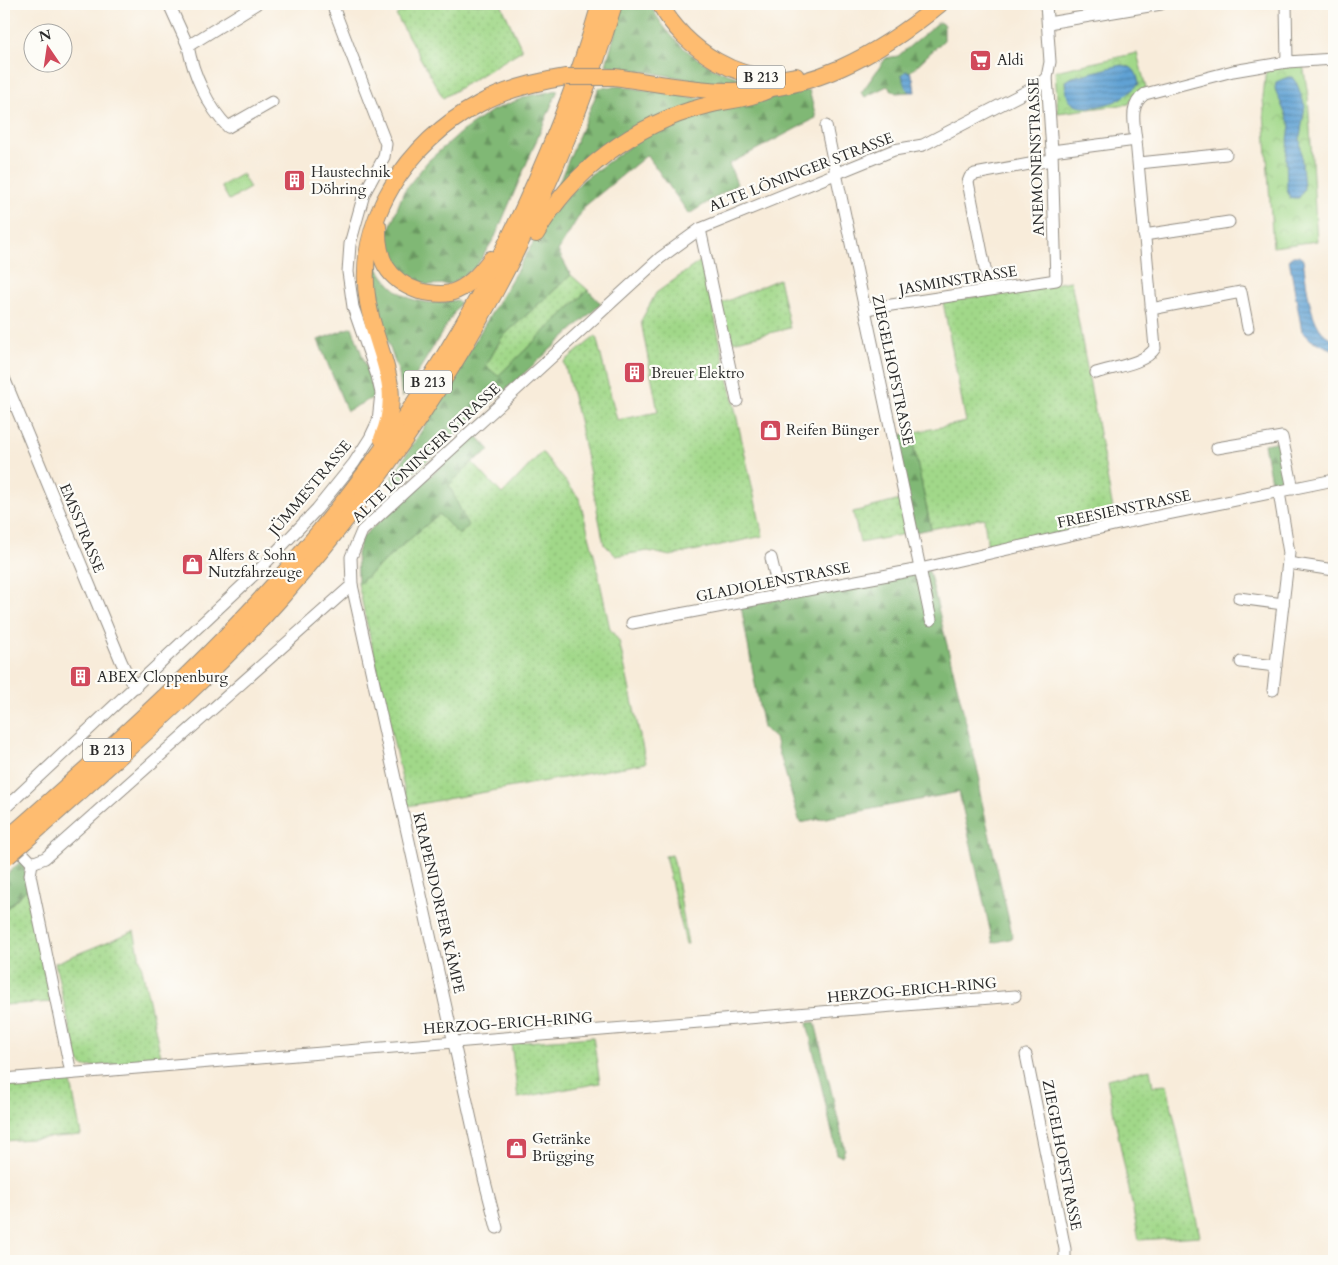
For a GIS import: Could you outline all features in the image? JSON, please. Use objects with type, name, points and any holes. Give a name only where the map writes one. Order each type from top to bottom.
[{"type":"highway","name":"B 213","points":[[5,853],[15,835],[147,714],[253,608],[320,531],[377,457],[448,351],[483,291],[518,221],[573,88],[600,4]]},
{"type":"highway","name":"B 213","points":[[15,835],[222,659],[277,602],[318,554],[374,484],[416,426],[461,355],[498,289],[540,202],[584,96],[614,4]]},
{"type":"highway","name":"B 213","points":[[660,4],[668,20],[690,43],[714,60],[761,77],[789,77],[813,72],[884,44]]},
{"type":"highway","points":[[884,44],[940,4]]},
{"type":"highway","name":"B 213","points":[[320,531],[321,522],[362,469],[382,438],[390,418],[392,392],[373,322],[366,274],[367,250],[379,213],[392,184],[405,165],[451,121],[479,104],[506,92],[536,82],[566,77],[614,77],[701,90],[768,90],[831,74],[884,44]]},
{"type":"highway","points":[[498,289],[509,282],[548,212],[565,191],[614,147],[658,122],[705,106],[753,97],[768,90]]},
{"type":"highway","points":[[379,213],[378,236],[381,258],[390,273],[403,285],[427,293],[450,293],[475,279],[493,257],[507,228],[518,221]]},
{"type":"street","points":[[170,4],[214,113],[228,127],[272,102]]},
{"type":"street","points":[[188,46],[256,4]]},
{"type":"street","name":"JÜMMESTRASSE","points":[[4,809],[258,572],[354,463],[374,430],[380,411],[380,385],[352,307],[348,272],[350,244],[356,217],[364,194],[384,157],[386,144],[332,4]]},
{"type":"street","name":"ANEMONENSTRASSE","points":[[1046,4],[1050,62],[1046,77],[1052,156],[1056,280]]},
{"type":"street","points":[[1048,23],[1161,4]]},
{"type":"street","points":[[1286,4],[1286,62]]},
{"type":"street","points":[[1096,372],[1152,354],[1156,348],[1136,140],[1134,105],[1138,98],[1145,94],[1234,71],[1286,62],[1334,59]]},
{"type":"street","name":"ALTE LÖNINGER STRASSE","points":[[352,585],[351,557],[362,531],[660,258],[700,229],[894,150],[924,145],[1033,89],[1046,77]]},
{"type":"street","name":"ZIEGELHOFSTRASSE","points":[[826,126],[931,620]]},
{"type":"street","points":[[989,289],[968,182],[970,177],[975,174],[1052,156],[1136,140]]},
{"type":"street","points":[[1139,163],[1226,154]]},
{"type":"street","points":[[1144,235],[1229,222]]},
{"type":"street","name":"ALTE LÖNINGER STRASSE","points":[[700,229],[737,401]]},
{"type":"street","name":"JASMINSTRASSE","points":[[865,309],[1056,280]]},
{"type":"street","points":[[1151,309],[1241,292],[1248,328]]},
{"type":"street","name":"EMSSTRASSE","points":[[4,378],[111,638],[130,680],[136,687]]},
{"type":"street","points":[[1216,448],[1282,437],[1293,489]]},
{"type":"street","name":"FREESIENSTRASSE","points":[[920,569],[1114,525],[1334,480]]},
{"type":"street","points":[[1273,690],[1289,553],[1279,492]]},
{"type":"street","points":[[771,558],[780,596]]},
{"type":"street","points":[[1288,564],[1334,570]]},
{"type":"street","name":"GLADIOLENSTRASSE","points":[[632,623],[920,569]]},
{"type":"street","points":[[32,863],[45,858],[352,585]]},
{"type":"street","name":"KRAPENDORFER KÄMPE","points":[[352,585],[497,1228]]},
{"type":"street","points":[[1239,598],[1283,604]]},
{"type":"street","points":[[1241,662],[1276,666]]},
{"type":"street","points":[[15,835],[32,863],[30,875],[71,1073]]},
{"type":"street","name":"HERZOG-ERICH-RING","points":[[4,1079],[1015,996]]},
{"type":"street","name":"ZIEGELHOFSTRASSE","points":[[1026,1055],[1065,1249],[1065,1261]]},
{"type":"green space","points":[[415,4],[501,4],[522,50],[443,98],[396,15]]},
{"type":"green space","points":[[623,4],[650,4],[658,18],[677,42],[701,61],[744,79],[744,83],[722,85],[606,65]]},
{"type":"green space","points":[[939,22],[944,25],[944,40],[910,72],[906,71],[902,75],[906,88],[910,92],[896,93],[887,86],[865,97],[861,93],[886,58],[898,56]]},
{"type":"green space","points":[[1137,53],[1146,88],[1134,95],[1129,104],[1058,113],[1055,71]],"holes":[[[1073,77],[1129,92],[1120,99],[1066,91],[1065,81]]]},
{"type":"green space","points":[[1303,64],[1308,96],[1317,241],[1273,247],[1263,97],[1266,69]]},
{"type":"green space","points":[[620,86],[703,99],[562,187],[557,187],[599,88]]},
{"type":"green space","points":[[558,90],[495,237],[476,267],[451,284],[427,285],[405,275],[392,256],[387,235],[404,191],[428,161],[461,132],[493,110],[528,96]]},
{"type":"green space","points":[[809,90],[816,118],[729,164],[737,184],[689,214],[647,155],[585,206],[558,251],[571,275],[502,337],[486,366],[498,376],[588,290],[601,304],[398,487],[390,480],[424,427],[549,216],[583,180],[658,126],[744,102]]},
{"type":"green space","points":[[242,174],[250,188],[229,200],[221,186]]},
{"type":"green space","points":[[702,260],[763,536],[670,556],[648,551],[616,556],[604,544],[579,420],[564,362],[596,336],[617,420],[658,412],[641,321],[656,293]]},
{"type":"green space","points":[[376,265],[391,286],[409,298],[431,303],[456,300],[460,303],[402,398],[399,373],[377,312],[374,285]]},
{"type":"green space","points":[[571,275],[588,290],[498,377],[486,366],[502,337]]},
{"type":"green space","points":[[779,279],[790,328],[728,343],[720,304]]},
{"type":"green space","points":[[1071,281],[1115,520],[988,549],[984,518],[931,529],[911,433],[966,422],[943,302]]},
{"type":"green space","points":[[352,327],[372,383],[374,397],[347,411],[318,340]]},
{"type":"green space","points":[[911,433],[931,529],[915,532],[895,436]]},
{"type":"green space","points":[[476,435],[490,450],[472,462],[449,485],[468,526],[459,535],[439,514],[358,584],[357,553],[362,537]]},
{"type":"green space","points":[[1281,441],[1290,483],[1272,487],[1264,444]]},
{"type":"green space","points":[[542,452],[579,498],[594,554],[610,629],[619,641],[646,763],[408,806],[358,584],[439,513],[459,535],[449,485],[472,462],[502,494]]},
{"type":"green space","points":[[908,498],[915,532],[860,543],[853,512]]},
{"type":"green space","points":[[929,571],[980,780],[979,789],[1013,938],[993,943],[959,792],[800,823],[775,738],[763,728],[741,606]]},
{"type":"green space","points":[[672,855],[688,944],[686,944],[665,856]]},
{"type":"green space","points":[[21,861],[24,864],[28,888],[4,911],[4,877]]},
{"type":"green space","points":[[28,888],[53,1002],[4,1005],[4,911]]},
{"type":"green space","points":[[134,931],[162,1061],[84,1067],[77,1060],[55,963]]},
{"type":"green space","points":[[815,1022],[845,1149],[842,1156],[837,1154],[807,1023]]},
{"type":"green space","points":[[593,1037],[600,1083],[518,1098],[511,1043]]},
{"type":"green space","points":[[1150,1069],[1153,1086],[1167,1085],[1200,1236],[1139,1240],[1107,1079]]},
{"type":"green space","points":[[67,1077],[71,1082],[81,1135],[4,1141],[4,1083]]},
{"type":"green space","points":[[1334,1167],[1334,1217],[1328,1180]]},
{"type":"water","points":[[1121,65],[1134,70],[1139,84],[1125,96],[1096,106],[1083,107],[1071,102],[1065,81],[1073,77]]},
{"type":"water","points":[[906,71],[910,72],[913,78],[915,92],[910,92],[906,88],[902,75]]},
{"type":"water","points":[[1292,77],[1297,84],[1305,106],[1300,137],[1304,189],[1299,198],[1290,198],[1287,189],[1286,156],[1290,125],[1275,89],[1276,82]]},
{"type":"water","points":[[1293,256],[1300,256],[1303,260],[1314,318],[1319,328],[1326,335],[1334,339],[1334,350],[1311,340],[1302,331],[1289,259]]},
{"type":"place","name":"Aldi","points":[[981,60]]},
{"type":"place","name":"Haustechnik Döhring","points":[[295,181]]},
{"type":"place","name":"Breuer Elektro","points":[[635,373]]},
{"type":"place","name":"Reifen Bünger","points":[[770,430]]},
{"type":"place","name":"Alfers & Sohn Nutzfahrzeuge","points":[[192,564]]},
{"type":"place","name":"ABEX Cloppenburg","points":[[81,677]]},
{"type":"place","name":"Getränke Brügging","points":[[516,1148]]}]
